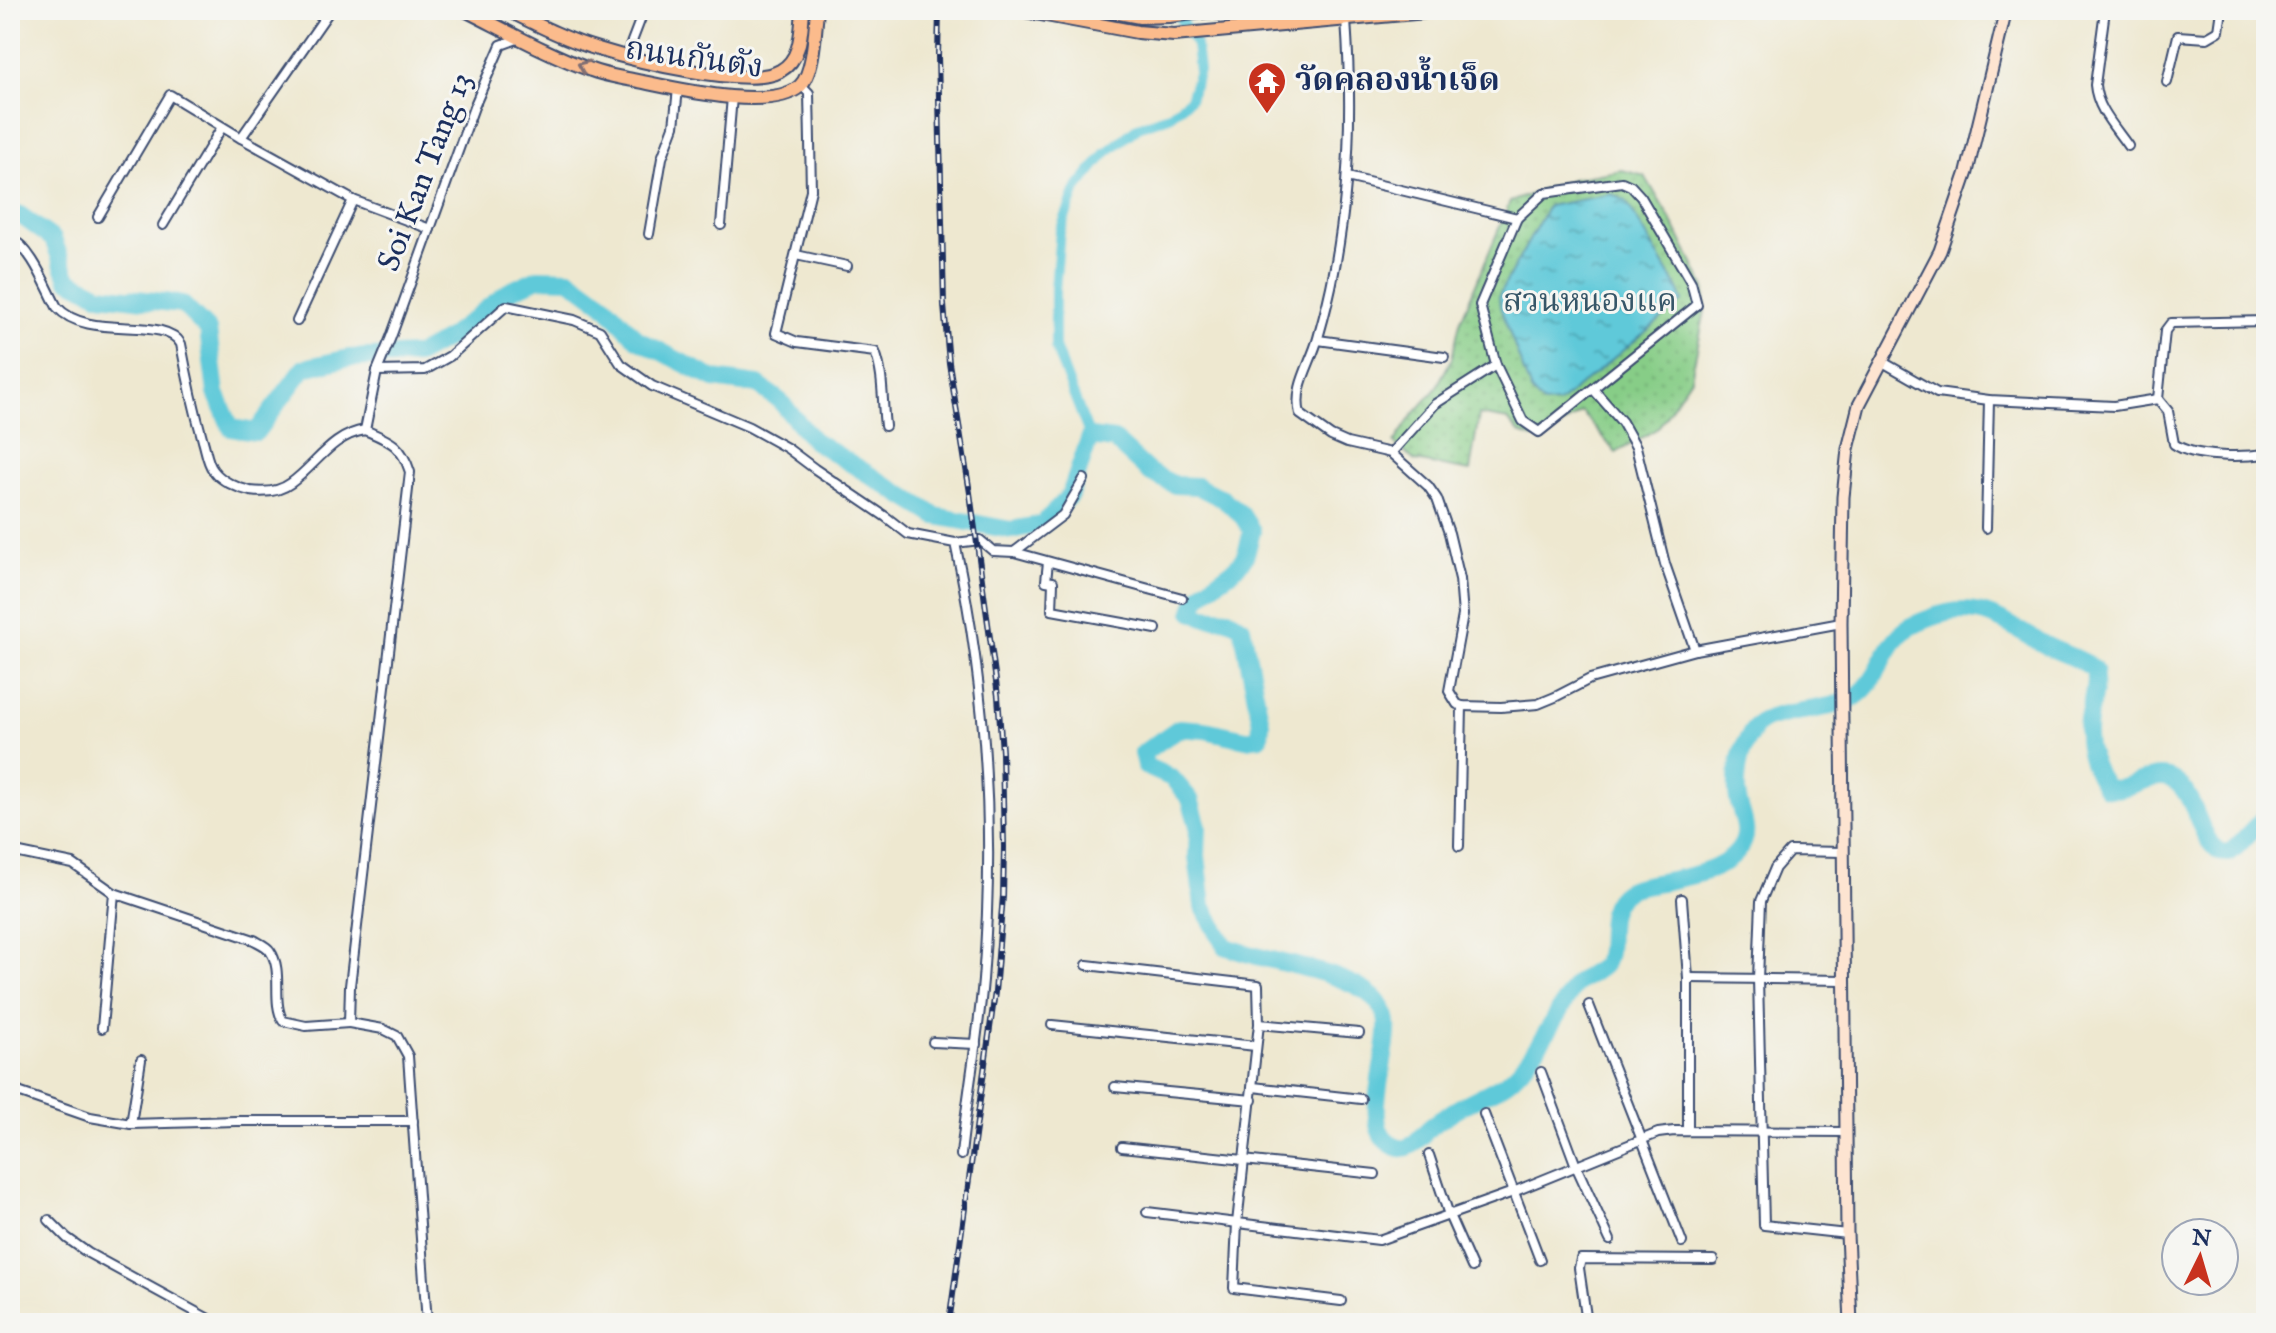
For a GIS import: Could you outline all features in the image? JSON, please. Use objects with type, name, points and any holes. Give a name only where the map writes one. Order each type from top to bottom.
[{"type":"main road","name":"ถนนกันตัง","points":[[465,10],[592,71],[732,97],[775,97],[801,85],[810,65],[817,10]]},
{"type":"main road","name":"ถนนกันตัง","points":[[508,10],[595,49],[682,70],[734,76],[780,71],[794,58],[803,10]]},
{"type":"main road","points":[[1019,10],[1137,32],[1174,35],[1448,10]]},
{"type":"main road","points":[[1103,10],[1140,17],[1264,10]]},
{"type":"main road","points":[[520,38],[528,20]]},
{"type":"main road","points":[[678,89],[682,70]]},
{"type":"street","points":[[241,138],[330,10]]},
{"type":"street","points":[[626,57],[644,10]]},
{"type":"street","points":[[1851,1323],[1847,1234],[1841,689],[1843,497],[1848,449],[1859,405],[1940,251],[1967,172],[2006,10]]},
{"type":"street","points":[[2105,10],[2096,96],[2100,107],[2128,146]]},
{"type":"street","points":[[2167,82],[2178,36],[2207,38],[2219,31],[2222,10]]},
{"type":"street","points":[[1346,20],[1349,70],[1347,177],[1335,272],[1318,340],[1298,390],[1297,402],[1300,414],[1331,436],[1391,453],[1437,499],[1460,579],[1463,615],[1449,691],[1457,704],[1501,707],[1538,704],[1590,679],[1695,650],[1841,623]]},
{"type":"street","name":"Soi Kan Tang 13","points":[[365,430],[377,371],[474,107],[501,45],[520,38]]},
{"type":"street","points":[[801,85],[809,93],[811,190],[776,333],[797,342],[875,352],[881,367],[885,426]]},
{"type":"street","points":[[649,234],[662,158],[674,126],[678,89]]},
{"type":"street","points":[[98,217],[170,95],[353,200],[430,229]]},
{"type":"street","points":[[721,225],[732,97]]},
{"type":"street","points":[[163,225],[222,127]]},
{"type":"street","points":[[1347,177],[1517,218]]},
{"type":"street","points":[[1622,182],[1631,186],[1641,197],[1691,282],[1697,305],[1539,432],[1523,421],[1496,365],[1480,305],[1517,218],[1544,193],[1622,182]]},
{"type":"street","points":[[297,321],[353,200]]},
{"type":"street","points":[[10,238],[28,253],[63,314],[91,325],[162,330],[177,338],[210,464],[226,482],[261,492],[282,489],[324,450],[355,431],[365,430],[391,441],[404,454],[410,472],[350,986],[349,1023]]},
{"type":"street","points":[[796,255],[847,266]]},
{"type":"street","points":[[377,371],[425,370],[450,356],[506,306],[574,320],[600,331],[621,364],[652,386],[749,427],[787,448],[908,534],[955,543],[980,540],[993,551],[1014,552],[1182,598]]},
{"type":"street","points":[[2266,321],[2171,323],[2165,331],[2158,399],[2168,411],[2174,444],[2184,451],[2245,456],[2266,454]]},
{"type":"street","points":[[1318,340],[1444,357]]},
{"type":"street","points":[[1881,361],[1937,393],[1989,400],[2114,406],[2158,399]]},
{"type":"street","points":[[1391,453],[1435,404],[1496,365]]},
{"type":"street","points":[[1594,390],[1622,422],[1636,447],[1665,564],[1695,650]]},
{"type":"street","points":[[1986,528],[1989,400]]},
{"type":"street","points":[[1014,552],[1063,515],[1084,479]]},
{"type":"street","points":[[955,543],[977,664],[988,787],[986,924],[976,1044],[961,1155]]},
{"type":"street","points":[[1048,562],[1046,581],[1053,582],[1052,610],[1156,629]]},
{"type":"street","points":[[1459,846],[1462,706]]},
{"type":"street","points":[[10,851],[73,864],[114,893],[254,940],[269,949],[275,962],[278,1013],[283,1021],[306,1026],[349,1023],[383,1029],[397,1036],[408,1056],[427,1323]]},
{"type":"street","points":[[1844,852],[1790,851],[1775,868],[1761,901],[1758,979],[1764,1225],[1847,1234]]},
{"type":"street","points":[[102,1028],[114,893]]},
{"type":"street","points":[[1682,899],[1688,978],[1688,1131]]},
{"type":"street","points":[[1087,965],[1258,985],[1259,1024],[1237,1223],[1234,1288],[1341,1301]]},
{"type":"street","points":[[1688,978],[1845,980]]},
{"type":"street","points":[[1589,1005],[1682,1242]]},
{"type":"street","points":[[1259,1024],[1359,1033]]},
{"type":"street","points":[[1052,1025],[1256,1046]]},
{"type":"street","points":[[933,1042],[976,1044]]},
{"type":"street","points":[[131,1124],[141,1060]]},
{"type":"street","points":[[1541,1072],[1576,1166],[1610,1240]]},
{"type":"street","points":[[10,1086],[21,1093],[90,1117],[131,1124],[413,1121]]},
{"type":"street","points":[[1115,1087],[1252,1100]]},
{"type":"street","points":[[1253,1087],[1361,1099]]},
{"type":"street","points":[[1484,1114],[1540,1260]]},
{"type":"street","points":[[1147,1212],[1379,1240],[1513,1192],[1658,1133],[1846,1132]]},
{"type":"street","points":[[1122,1147],[1375,1174]]},
{"type":"street","points":[[1429,1155],[1449,1215],[1472,1267]]},
{"type":"street","points":[[49,1220],[88,1253],[216,1323]]},
{"type":"street","points":[[1587,1323],[1579,1268],[1581,1259],[1713,1260]]},
{"type":"green space","name":"สวนหนองแค","points":[[1622,170],[1645,176],[1705,288],[1705,311],[1691,378],[1658,428],[1616,453],[1582,412],[1559,427],[1533,438],[1519,433],[1508,420],[1479,415],[1470,471],[1415,461],[1394,443],[1411,417],[1435,390],[1452,358],[1460,322],[1510,202],[1572,179]]},
{"type":"water","points":[[1612,194],[1626,201],[1683,301],[1559,403],[1543,404],[1531,391],[1500,307],[1499,295],[1548,206]]},
{"type":"waterway","points":[[1090,437],[1055,347],[1055,290],[1060,231],[1076,190],[1106,153],[1138,127],[1169,116],[1190,99],[1199,71],[1196,45],[1175,11]]},
{"type":"waterway","points":[[10,214],[20,215],[53,239],[68,279],[100,295],[182,304],[208,330],[216,393],[231,428],[256,432],[304,368],[349,358],[418,355],[450,337],[508,292],[538,278],[570,279],[604,304],[637,339],[714,379],[758,385],[780,401],[813,440],[936,516],[1011,530],[1043,524],[1070,495],[1090,437],[1114,440],[1149,472],[1175,485],[1197,486],[1223,499],[1241,514],[1252,531],[1248,547],[1239,564],[1209,587],[1193,611],[1204,617],[1228,619],[1242,627],[1261,723],[1260,737],[1246,739],[1179,728],[1143,753],[1145,766],[1172,778],[1190,799],[1198,826],[1197,856],[1203,906],[1225,946],[1342,979],[1359,987],[1381,1006],[1387,1031],[1377,1121],[1382,1135],[1398,1148],[1413,1144],[1437,1122],[1515,1075],[1543,1038],[1575,985],[1604,964],[1613,907],[1626,891],[1711,869],[1722,865],[1738,851],[1745,837],[1737,793],[1739,766],[1744,746],[1757,725],[1775,716],[1832,706],[1855,697],[1874,677],[1900,635],[1924,621],[1946,613],[1976,612],[2003,621],[2094,669],[2095,686],[2087,724],[2088,744],[2092,762],[2106,788],[2120,788],[2160,777],[2178,783],[2190,800],[2207,838],[2219,852],[2229,853],[2266,817]]},
{"type":"railway","points":[[939,10],[944,305],[949,363],[998,696],[1004,847],[995,992],[949,1323]]},
{"type":"place","name":"วัดคลองน้ำเจ็ด","points":[[1267,115]]}]
